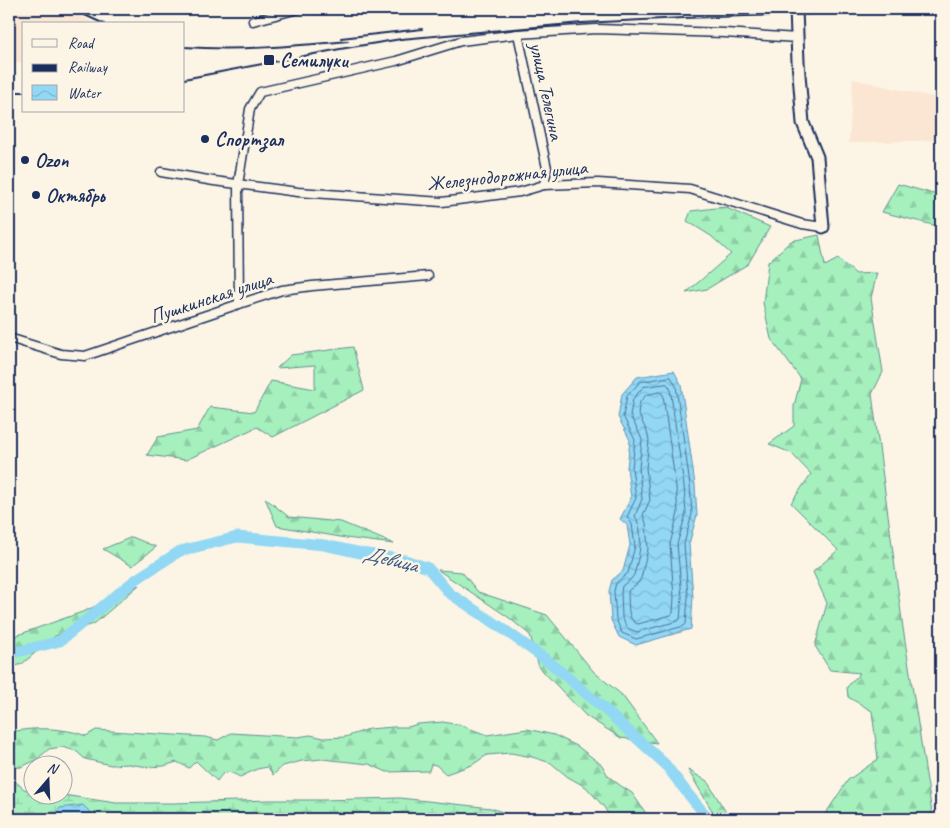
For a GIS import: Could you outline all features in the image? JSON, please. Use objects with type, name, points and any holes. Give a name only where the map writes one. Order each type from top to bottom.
[{"type":"street","points":[[253,21],[298,9]]},
{"type":"street","points":[[319,9],[324,9]]},
{"type":"street","points":[[796,9],[803,123],[817,157],[822,227]]},
{"type":"street","name":"улица Телегина","points":[[239,304],[238,185],[250,109],[260,92],[396,61],[461,41],[518,34],[596,29],[726,33],[797,38]]},
{"type":"street","name":"улица Телегина","points":[[518,34],[547,168],[544,185]]},
{"type":"street","name":"Железнодорожная улица","points":[[161,172],[238,185],[298,192],[442,202],[520,192],[544,185],[598,183],[690,189],[802,224],[822,227]]},
{"type":"street","name":"Пушкинская улица","points":[[9,338],[61,354],[85,356],[282,290],[428,276]]},
{"type":"shaded area","points":[[9,9],[67,9],[91,22],[22,22],[22,63],[9,61]]},
{"type":"shaded area","points":[[853,79],[941,99],[941,140],[849,143]]},
{"type":"green space","points":[[898,184],[941,196],[941,227],[882,212]]},
{"type":"green space","points":[[724,207],[770,227],[748,264],[707,289],[686,293],[731,254],[711,236],[687,221],[691,211]]},
{"type":"green space","points":[[819,235],[825,266],[838,259],[856,274],[877,273],[871,298],[883,372],[872,394],[903,628],[933,819],[822,819],[848,780],[878,759],[872,711],[848,697],[847,687],[860,673],[830,670],[815,646],[827,603],[813,572],[838,550],[791,503],[811,474],[791,453],[769,444],[794,426],[794,406],[801,379],[771,339],[763,303],[768,262],[791,241]]},
{"type":"green space","points":[[353,347],[364,390],[273,437],[257,427],[186,460],[147,455],[158,437],[197,430],[210,407],[254,412],[271,381],[315,389],[315,365],[277,368],[291,355]]},
{"type":"green space","points":[[265,498],[289,517],[341,522],[394,544],[277,526]]},
{"type":"green space","points":[[132,537],[156,547],[132,566],[103,549]]},
{"type":"green space","points":[[438,570],[462,572],[478,592],[547,615],[594,672],[622,695],[657,743],[621,738],[586,716],[539,667],[530,635],[508,617]]},
{"type":"green space","points":[[139,585],[94,624],[55,636],[22,664],[9,668],[9,638],[85,611]]},
{"type":"green space","points":[[443,722],[460,725],[487,735],[527,729],[554,735],[577,746],[602,765],[608,776],[632,793],[645,812],[647,819],[611,819],[604,807],[586,787],[568,777],[551,763],[511,753],[487,755],[472,765],[446,774],[436,765],[431,764],[429,771],[387,772],[369,764],[322,759],[302,761],[283,766],[273,775],[268,767],[257,769],[240,777],[227,772],[222,774],[217,781],[196,761],[189,768],[177,762],[164,766],[148,767],[129,764],[111,765],[85,759],[76,751],[62,747],[49,749],[41,756],[22,756],[22,767],[9,768],[9,731],[53,729],[86,736],[96,730],[205,737],[218,740],[231,733],[298,737],[310,735],[324,738],[345,737],[369,729],[408,727],[418,724]]},
{"type":"green space","points":[[688,770],[707,781],[730,819],[717,819]]},
{"type":"green space","points":[[9,776],[22,787],[22,806],[72,806],[72,796],[116,803],[400,798],[491,808],[522,819],[9,819]]},
{"type":"water","points":[[674,371],[681,384],[695,485],[697,515],[689,544],[693,597],[691,629],[636,645],[619,637],[611,620],[609,591],[612,580],[623,571],[630,545],[627,525],[620,519],[631,498],[627,468],[630,440],[618,417],[622,394],[637,377]]},
{"type":"water","points":[[83,805],[90,812],[88,819],[50,819],[60,808]]},
{"type":"waterway","name":"Девица","points":[[9,654],[60,641],[135,580],[180,551],[237,537],[324,545],[405,560],[428,568],[449,593],[548,661],[601,706],[665,764],[709,819]]},
{"type":"railway","points":[[72,9],[100,22]]},
{"type":"railway","points":[[185,79],[401,39],[582,23],[941,10]]},
{"type":"railway","points":[[341,38],[422,29]]},
{"type":"railway","points":[[185,47],[245,48],[348,41]]},
{"type":"railway","points":[[9,92],[22,92]]},
{"type":"place","name":"Семилуки","points":[[269,60]]},
{"type":"place","name":"Спортзал","points":[[205,139]]},
{"type":"place","name":"Ozon","points":[[25,160]]},
{"type":"place","name":"Октябрь","points":[[36,195]]}]
